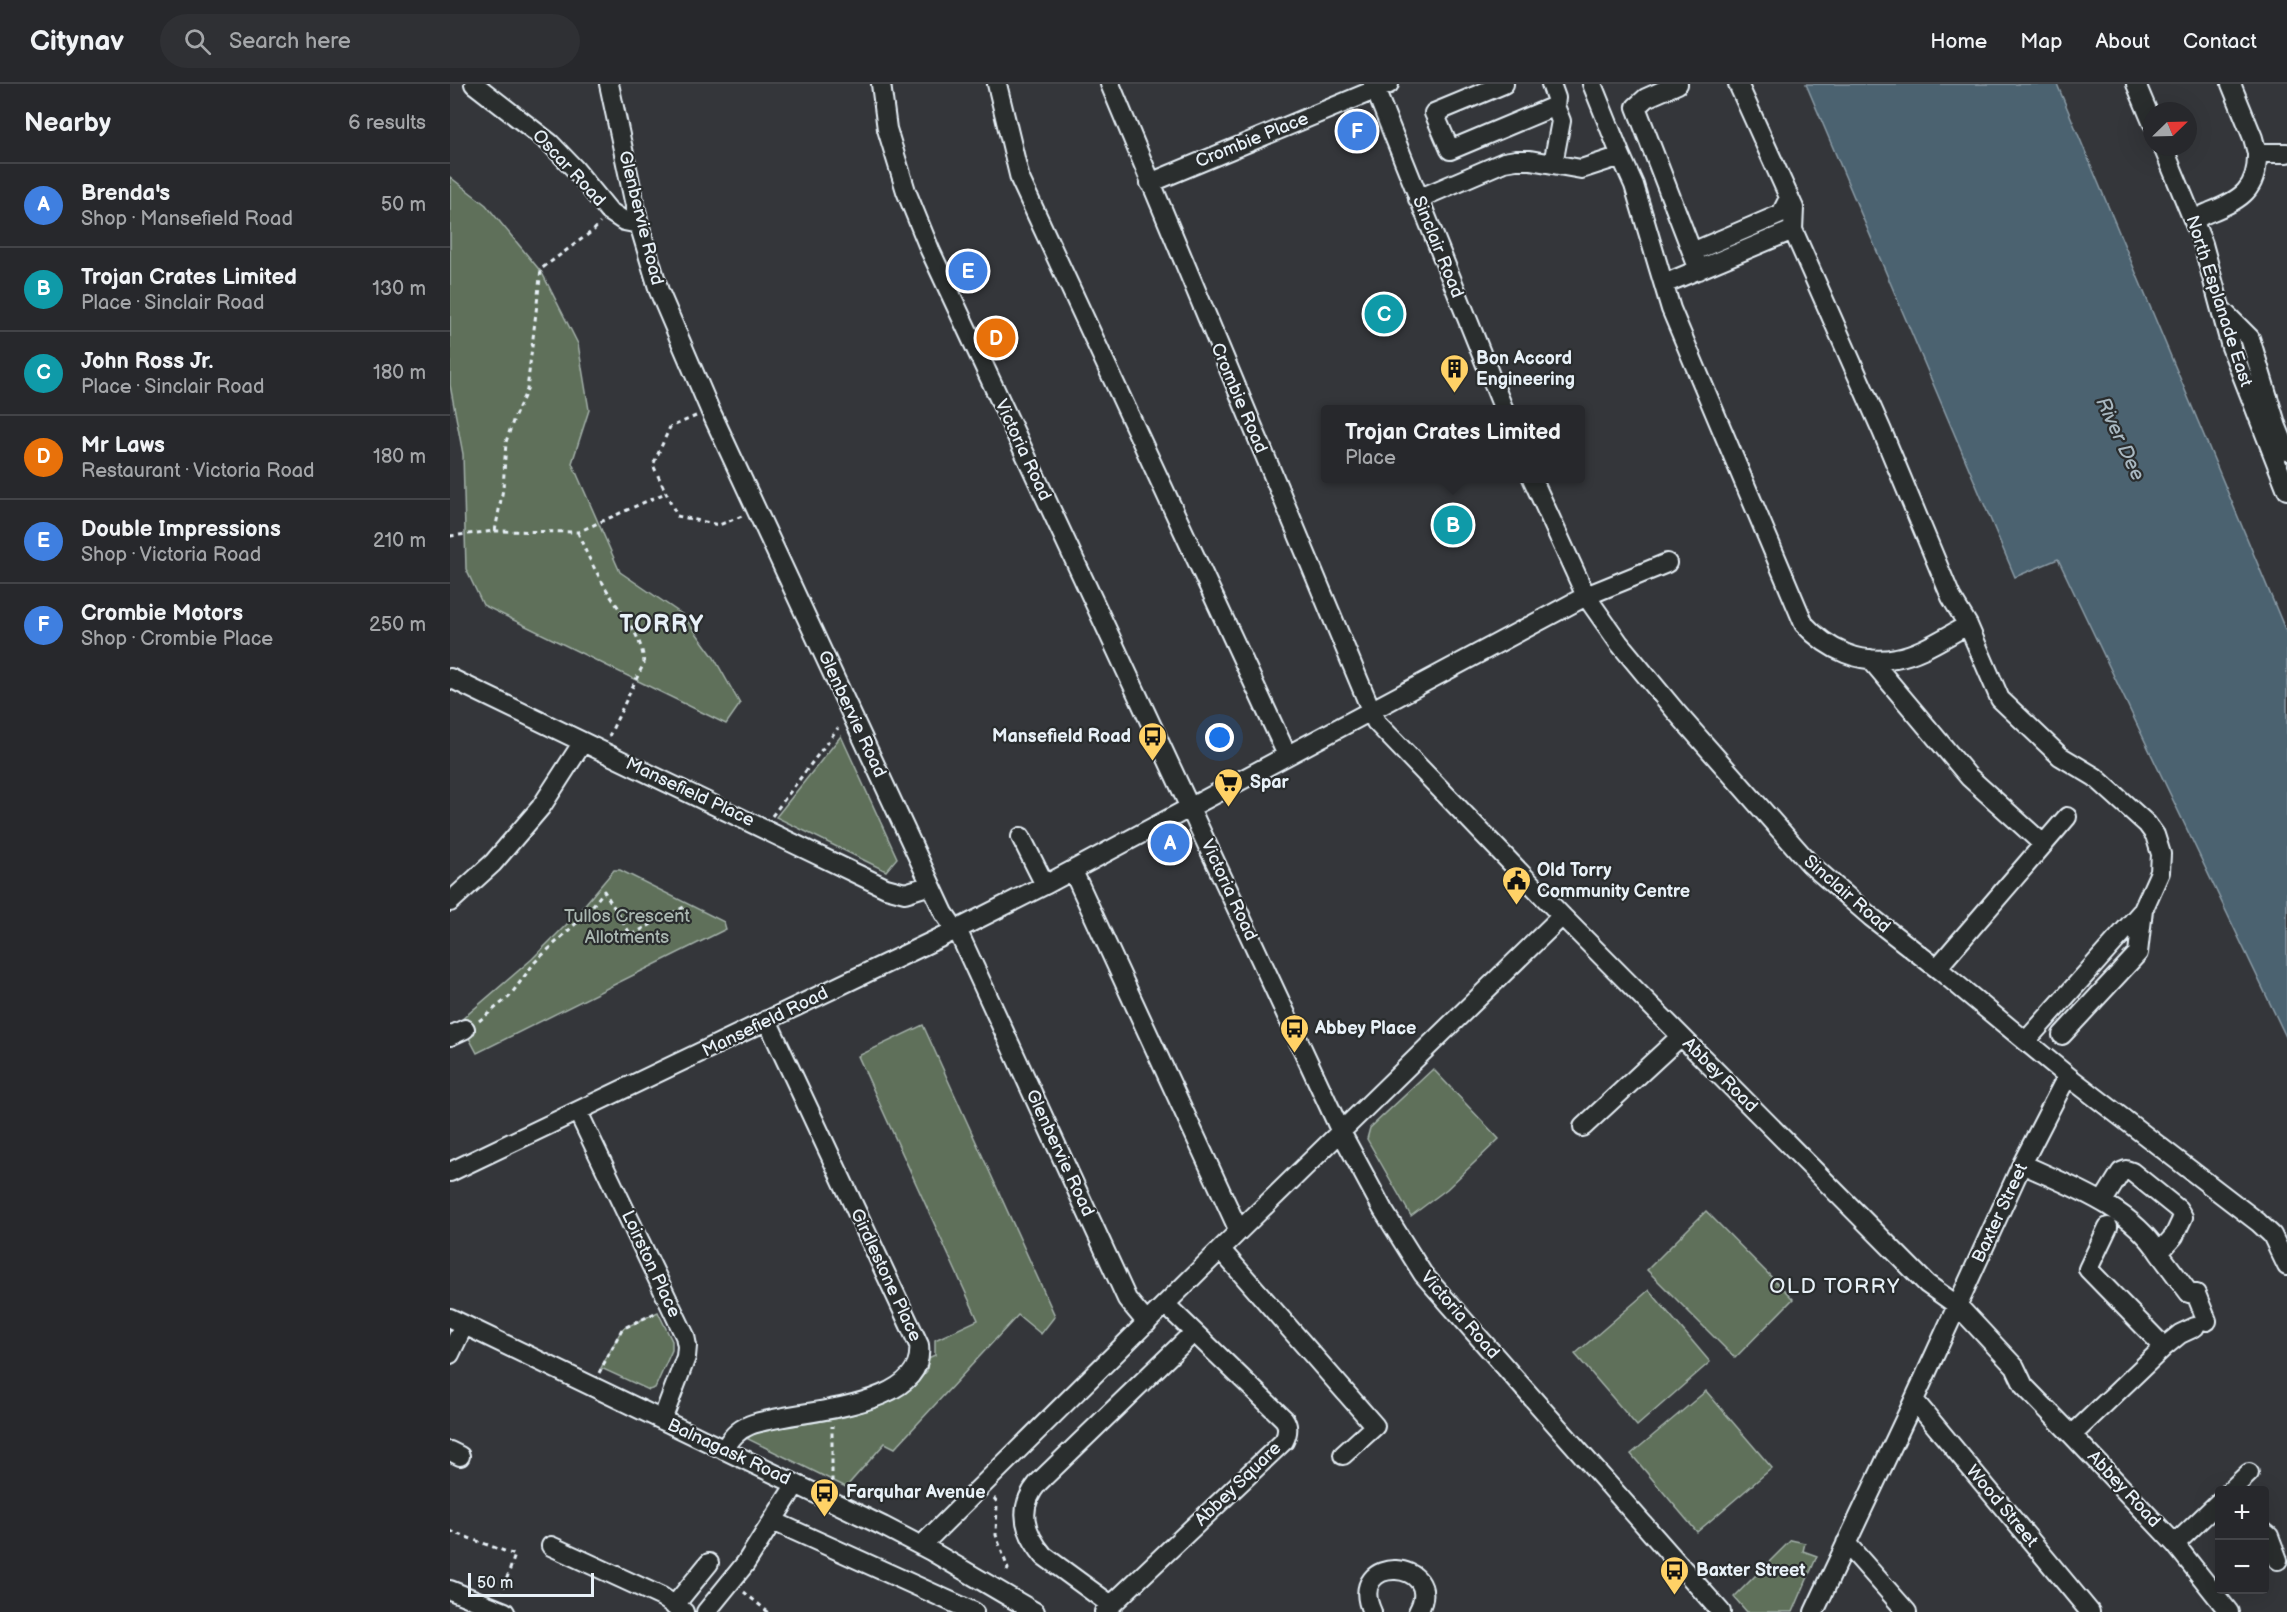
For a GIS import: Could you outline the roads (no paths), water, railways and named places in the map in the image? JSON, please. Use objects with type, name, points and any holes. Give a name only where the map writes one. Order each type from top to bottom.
[{"type":"street","name":"Oscar Road","points":[[474,84],[550,143],[609,211],[624,221],[639,224]]},
{"type":"street","name":"Glenbervie Road","points":[[609,84],[639,224],[659,291],[710,410],[948,922],[961,938],[1127,1299],[1147,1323]]},
{"type":"street","name":"Victoria Road","points":[[881,84],[887,129],[906,190],[930,250],[1341,1132],[1383,1210],[1423,1274],[1720,1612]]},
{"type":"street","points":[[997,84],[1020,179],[1287,755]]},
{"type":"street","name":"Crombie Road","points":[[1110,84],[1149,183],[1371,711]]},
{"type":"street","points":[[1504,84],[1434,113],[1449,150],[1555,106]]},
{"type":"street","points":[[1551,84],[1556,98],[1555,106],[1561,121],[1554,164]]},
{"type":"street","points":[[1592,84],[1634,185],[1657,267],[1689,356],[1804,624],[1814,635],[1832,648],[1851,656],[1870,659],[1895,658],[1914,652],[1968,625]]},
{"type":"street","points":[[1678,84],[1646,98],[1636,107],[1696,261]]},
{"type":"street","points":[[1738,84],[1794,208],[1793,230],[1886,441],[1951,597],[1968,625],[2000,699],[2060,756],[2095,777],[2156,835],[2161,854],[2160,872],[2143,910],[2138,952],[2062,1035]]},
{"type":"street","points":[[2136,84],[2144,102]]},
{"type":"street","points":[[2195,223],[2201,216],[2235,202],[2246,192],[2254,179],[2258,165],[2253,138],[2231,84]]},
{"type":"street","name":"Crombie Place","points":[[1149,183],[1379,86]]},
{"type":"street","name":"Sinclair Road","points":[[1379,86],[1418,199],[1502,405]]},
{"type":"street","points":[[2257,153],[2287,153]]},
{"type":"street","points":[[1418,199],[1504,162],[1516,160],[1581,169],[1621,156]]},
{"type":"street","name":"North Esplanade East","points":[[2167,156],[2203,244],[2232,347],[2287,490]]},
{"type":"street","points":[[1664,284],[1696,261],[1781,214],[1789,198]]},
{"type":"street","points":[[1696,261],[1793,230]]},
{"type":"street","points":[[2219,307],[2250,338],[2277,427],[2287,451]]},
{"type":"street","name":"Sinclair Road","points":[[1534,483],[1586,596],[1619,642],[1677,713],[1810,864],[1871,917],[1937,968],[2069,1077],[2258,1222],[2272,1236],[2287,1266]]},
{"type":"street","name":"Mansefield Road","points":[[450,1172],[954,931],[1073,871],[1586,596],[1667,563]]},
{"type":"street","points":[[1870,659],[1969,777],[2043,844]]},
{"type":"street","name":"Mansefield Place","points":[[450,678],[886,888],[904,893],[931,885]]},
{"type":"street","name":"Abbey Road","points":[[1371,711],[1376,722],[1562,916],[1927,1284],[1958,1306],[2015,1368],[2024,1386],[2175,1544],[2229,1612]]},
{"type":"street","points":[[450,902],[493,863],[535,814],[583,742]]},
{"type":"street","points":[[1937,968],[2067,817]]},
{"type":"street","points":[[1021,837],[1045,885]]},
{"type":"street","points":[[1073,871],[1239,1231]]},
{"type":"street","points":[[2026,1041],[2143,910]]},
{"type":"street","points":[[921,1546],[1562,916]]},
{"type":"street","name":"Girdlestone Place","points":[[724,1450],[733,1435],[751,1425],[855,1404],[885,1394],[904,1381],[918,1363],[920,1354],[919,1345],[767,1020]]},
{"type":"street","points":[[1583,1127],[1681,1036]]},
{"type":"street","name":"Baxter Street","points":[[1814,1612],[1914,1401],[2022,1164],[2062,1086],[2069,1077]]},
{"type":"street","name":"Loirston Place","points":[[579,1112],[685,1336],[686,1357],[662,1420]]},
{"type":"street","points":[[2022,1164],[2103,1201],[2148,1236],[2159,1253],[2174,1236],[2183,1217],[2178,1209],[2133,1172],[2127,1170],[2121,1172],[2103,1201]]},
{"type":"street","points":[[2108,1227],[2088,1269],[2164,1347]]},
{"type":"street","points":[[1221,1250],[1375,1426],[1343,1455]]},
{"type":"street","name":"Abbey Road","points":[[2072,1435],[2164,1347],[2180,1334],[2201,1324],[2196,1294],[2189,1293],[2159,1253]]},
{"type":"street","name":"Abbey Square","points":[[1166,1305],[1284,1419],[1288,1427],[1287,1434],[1284,1441],[1107,1608],[1035,1546],[1029,1533],[1024,1511],[1026,1502],[1038,1483],[1193,1333]]},
{"type":"street","points":[[450,1354],[457,1321]]},
{"type":"street","name":"Balnagask Road","points":[[457,1321],[830,1500],[921,1546],[1035,1612]]},
{"type":"street","name":"Wood Street","points":[[1914,1401],[2090,1612]]},
{"type":"street","points":[[2236,1486],[2249,1473]]},
{"type":"street","points":[[706,1612],[731,1583],[796,1484]]},
{"type":"street","name":"Abbey Road","points":[[2175,1544],[2215,1506]]},
{"type":"street","points":[[773,1521],[974,1612]]},
{"type":"street","points":[[2269,1536],[2278,1560]]},
{"type":"street","points":[[1846,1543],[1907,1612]]},
{"type":"street","points":[[551,1546],[662,1598],[679,1609],[709,1563]]},
{"type":"street","points":[[1372,1612],[1368,1603],[1371,1581],[1378,1574],[1395,1568],[1405,1570],[1419,1582],[1422,1602],[1418,1612]]},
{"type":"street","points":[[450,1590],[501,1610]]},
{"type":"water","name":"River Dee","points":[[1806,84],[2057,84],[2287,634],[2287,1039],[2058,559],[2015,577]]},
{"type":"place","name":"Crombie Motors","points":[[1357,131]]},
{"type":"place","name":"Double Impressions","points":[[968,271]]},
{"type":"place","name":"John Ross Jr.","points":[[1384,314]]},
{"type":"place","name":"Mr Laws","points":[[996,338]]},
{"type":"place","name":"Bon Accord Engineering","points":[[1455,394]]},
{"type":"place","name":"Trojan Crates Limited","points":[[1453,525]]},
{"type":"place","name":"Mansefield Road","points":[[1152,762]]},
{"type":"place","name":"Spar","points":[[1229,808]]},
{"type":"place","name":"Brenda's","points":[[1170,843]]},
{"type":"place","name":"Old Torry Community Centre","points":[[1516,906]]},
{"type":"place","name":"Abbey Place","points":[[1294,1054]]},
{"type":"place","name":"Farquhar Avenue","points":[[825,1518]]},
{"type":"place","name":"Baxter Street","points":[[1675,1596]]},
{"type":"district","name":"TORRY","points":[[662,624]]},
{"type":"district","name":"OLD TORRY","points":[[1835,1286]]},
{"type":"park label","name":"Tullos Crescent Allotments","points":[[627,926]]}]
